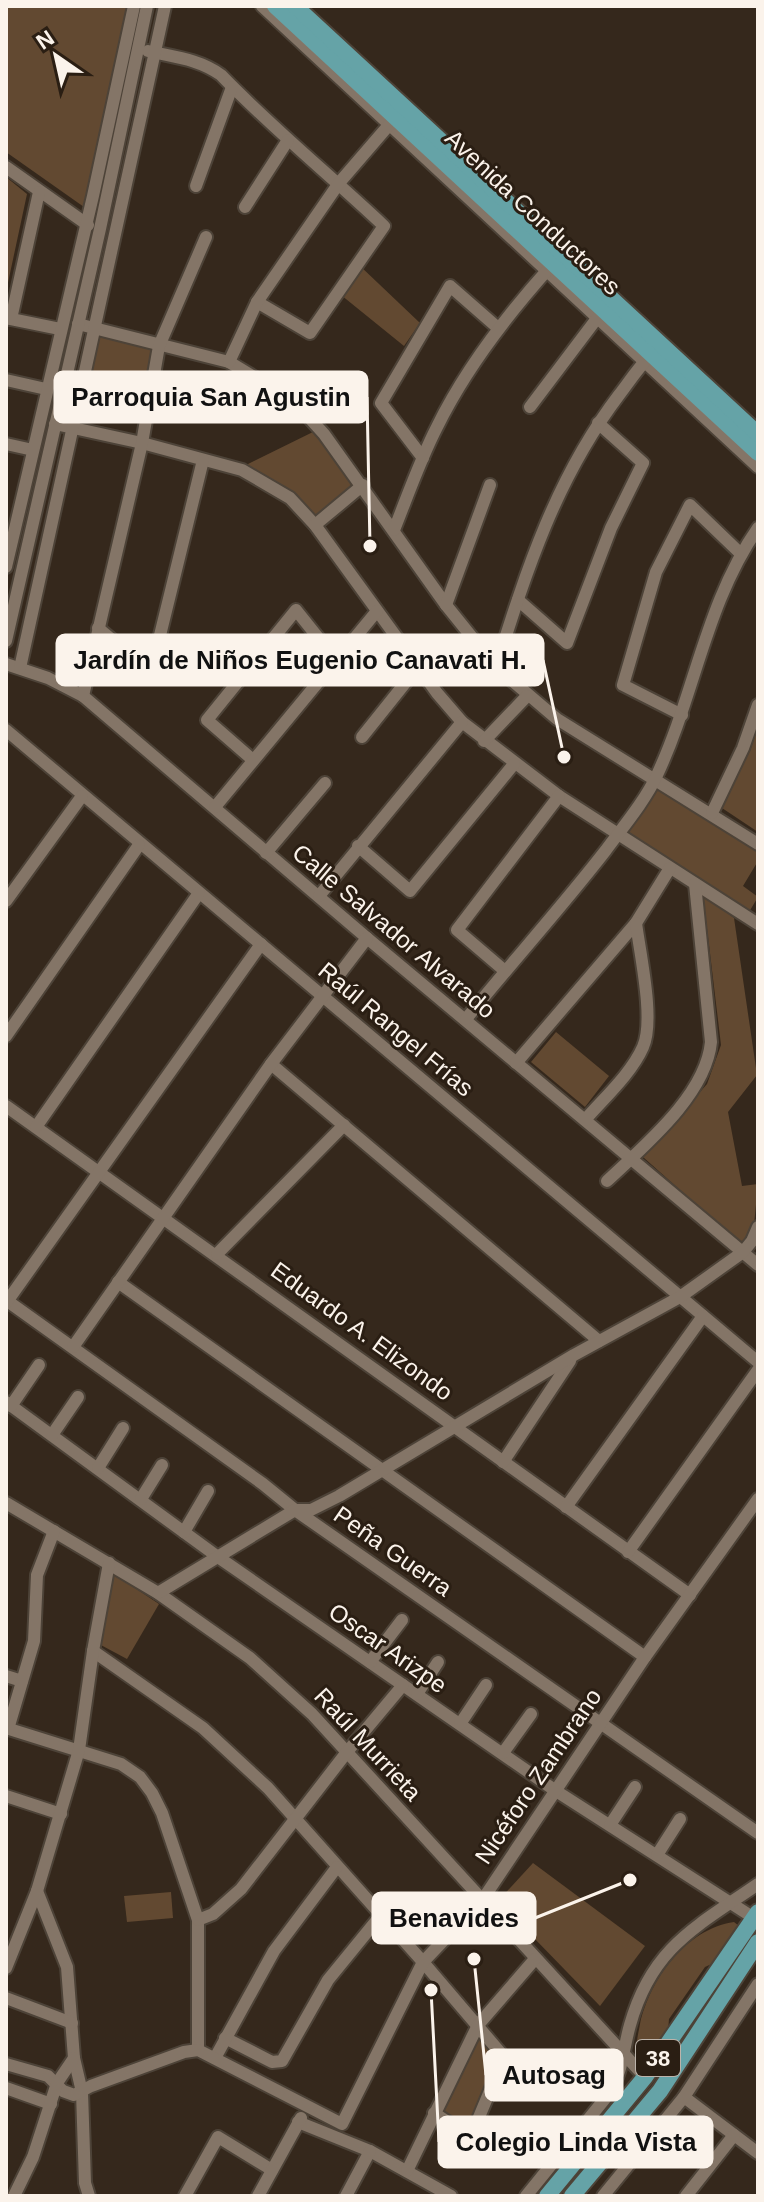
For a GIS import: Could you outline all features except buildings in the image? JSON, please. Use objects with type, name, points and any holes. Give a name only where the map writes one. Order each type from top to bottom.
[{"type":"main road","name":"Avenida Conductores","points":[[275,6],[393,121],[648,359],[758,453]]},
{"type":"main road","name":"Avenida Conductores","points":[[295,6],[758,434]]},
{"type":"main road","name":"38","points":[[547,2196],[645,2077],[756,1915]]},
{"type":"main road","name":"38","points":[[572,2196],[660,2091],[758,1942]]},
{"type":"street","points":[[6,566],[134,6]]},
{"type":"street","points":[[6,641],[100,229],[147,6]]},
{"type":"street","points":[[20,668],[165,6]]},
{"type":"street","points":[[229,362],[257,302],[339,183],[393,121],[262,6]]},
{"type":"street","points":[[138,49],[190,59],[210,67],[384,226],[310,333],[257,302]]},
{"type":"street","points":[[196,186],[232,87]]},
{"type":"street","points":[[245,207],[288,140]]},
{"type":"street","points":[[6,167],[85,224],[100,229]]},
{"type":"street","points":[[39,192],[8,318],[60,329]]},
{"type":"street","points":[[83,696],[142,443],[159,346],[206,237]]},
{"type":"street","points":[[394,530],[448,406],[498,328],[550,267]]},
{"type":"street","points":[[423,458],[381,403],[421,331],[450,286],[498,328]]},
{"type":"street","points":[[530,407],[600,314]]},
{"type":"street","points":[[78,324],[229,362],[294,401],[363,485],[446,605],[496,667],[527,696],[569,727],[656,778],[758,844]]},
{"type":"street","points":[[496,667],[543,528],[571,469],[598,423],[648,359],[758,467]]},
{"type":"street","points":[[6,380],[46,389]]},
{"type":"street","points":[[518,600],[567,643],[611,528],[643,463],[598,423]]},
{"type":"street","points":[[55,424],[242,470],[272,486],[297,504],[315,525],[462,722],[559,796],[758,924]]},
{"type":"street","points":[[6,444],[33,450]]},
{"type":"street","points":[[98,628],[151,672],[203,460]]},
{"type":"street","points":[[315,525],[363,485]]},
{"type":"street","points":[[446,605],[490,485]]},
{"type":"street","points":[[6,504],[20,507]]},
{"type":"street","points":[[682,715],[623,685],[656,572],[690,505],[740,553]]},
{"type":"street","points":[[466,1019],[618,835],[656,778],[682,715],[712,621],[740,553],[758,528]]},
{"type":"street","points":[[253,760],[207,720],[296,610],[336,660]]},
{"type":"street","points":[[215,807],[377,611]]},
{"type":"street","name":"Calle Salvador Alvarado","points":[[6,664],[65,685],[83,696],[758,1265]]},
{"type":"street","points":[[362,737],[418,667]]},
{"type":"street","points":[[484,741],[527,696]]},
{"type":"street","points":[[712,813],[743,748],[758,705]]},
{"type":"street","points":[[319,896],[462,722]]},
{"type":"street","name":"Raúl Rangel Frías","points":[[6,730],[139,845],[758,1362]]},
{"type":"street","points":[[358,846],[410,891],[514,764]]},
{"type":"street","points":[[266,853],[325,783]]},
{"type":"street","points":[[6,901],[82,796]]},
{"type":"street","points":[[505,971],[457,930],[559,796]]},
{"type":"street","points":[[6,1036],[139,845]]},
{"type":"street","points":[[516,1063],[636,923],[670,868]]},
{"type":"street","points":[[607,1181],[688,1095],[699,1081],[709,1059],[711,1042],[695,884]]},
{"type":"street","points":[[36,1127],[199,893]]},
{"type":"street","points":[[585,1120],[636,1060],[646,1037],[647,1015],[636,923]]},
{"type":"street","points":[[73,1347],[271,1064],[367,938]]},
{"type":"street","points":[[6,1301],[261,944]]},
{"type":"street","points":[[271,1064],[599,1341]]},
{"type":"street","name":"Eduardo A. Elizondo","points":[[6,1106],[690,1595]]},
{"type":"street","points":[[217,1254],[344,1125]]},
{"type":"street","points":[[158,1593],[295,1510],[317,1508],[574,1355],[680,1297],[743,1252],[758,1227]]},
{"type":"street","points":[[118,1282],[645,1657]]},
{"type":"street","name":"Peña Guerra","points":[[6,1301],[295,1510],[758,1833]]},
{"type":"street","points":[[566,1507],[703,1316]]},
{"type":"street","points":[[503,1462],[574,1355]]},
{"type":"street","points":[[9,1404],[39,1365]]},
{"type":"street","points":[[628,1552],[758,1370]]},
{"type":"street","points":[[52,1435],[78,1397]]},
{"type":"street","name":"Oscar Arizpe","points":[[9,1404],[218,1557],[556,1791],[730,1903],[756,1915]]},
{"type":"street","points":[[98,1468],[123,1428]]},
{"type":"street","points":[[141,1499],[162,1465]]},
{"type":"street","points":[[184,1532],[208,1491]]},
{"type":"street","name":"Nicéforo Zambrano","points":[[307,2108],[342,2124],[423,1962],[483,1899],[645,1657],[758,1499]]},
{"type":"street","name":"Raúl Murrieta","points":[[6,1503],[158,1593],[250,1658],[312,1714],[645,2077]]},
{"type":"street","points":[[54,1531],[37,1575],[34,1641],[7,1728],[130,1768],[152,1793],[167,1827],[198,1920],[198,2050]]},
{"type":"street","points":[[6,1968],[37,1891],[79,1750],[109,1563]]},
{"type":"street","points":[[370,1662],[402,1620]]},
{"type":"street","points":[[93,1651],[203,1728],[268,1788],[478,2025],[505,2060],[473,2132],[466,2134],[434,2113]]},
{"type":"street","points":[[417,1694],[438,1662]]},
{"type":"street","points":[[6,1676],[22,1681]]},
{"type":"street","points":[[198,1920],[213,1914],[241,1889],[403,1685]]},
{"type":"street","points":[[460,1724],[486,1685]]},
{"type":"street","points":[[503,1753],[531,1714]]},
{"type":"street","points":[[610,1825],[635,1787]]},
{"type":"street","points":[[6,1796],[61,1814]]},
{"type":"street","points":[[657,1855],[680,1819]]},
{"type":"street","points":[[215,2058],[274,1951],[337,1867]]},
{"type":"street","points":[[526,2196],[608,2095],[622,2069],[630,2024],[650,1974],[662,1957],[684,1936],[758,1884]]},
{"type":"street","points":[[37,1891],[67,1967],[74,2058],[82,2092],[87,2190],[78,2196]]},
{"type":"street","points":[[225,2038],[272,2062],[280,2062],[289,2052],[328,1980],[381,1915]]},
{"type":"street","points":[[407,2171],[478,2025],[535,1959]]},
{"type":"street","points":[[603,2196],[684,2097],[758,1984]]},
{"type":"street","points":[[6,1998],[72,2023]]},
{"type":"street","points":[[6,2064],[48,2076],[70,2095],[184,2052],[198,2050],[215,2058],[307,2108],[258,2196]]},
{"type":"street","points":[[14,2196],[33,2157],[57,2083],[74,2058]]},
{"type":"street","points":[[6,2088],[51,2104]]},
{"type":"street","points":[[684,2097],[758,2153]]},
{"type":"street","points":[[298,2122],[370,2151],[451,2196]]},
{"type":"street","points":[[686,2196],[734,2135]]},
{"type":"street","points":[[185,2196],[218,2137],[272,2170]]},
{"type":"street","points":[[346,2196],[370,2151]]},
{"type":"shaded area","points":[[6,6],[127,6],[84,207],[6,152]]},
{"type":"shaded area","points":[[6,177],[27,194],[6,292]]},
{"type":"shaded area","points":[[359,265],[420,323],[404,346],[341,295]]},
{"type":"shaded area","points":[[97,332],[155,345],[147,386],[88,373]]},
{"type":"shaded area","points":[[317,430],[356,483],[315,516],[283,488],[246,465]]},
{"type":"shaded area","points":[[758,727],[758,832],[719,806],[750,751]]},
{"type":"shaded area","points":[[660,782],[758,847],[758,861],[743,886],[758,897],[749,912],[625,832]]},
{"type":"shaded area","points":[[703,895],[734,918],[757,1075],[728,1112],[742,1186],[758,1184],[754,1225],[744,1247],[643,1157],[707,1084],[721,1045]]},
{"type":"shaded area","points":[[556,1032],[609,1076],[585,1107],[531,1062]]},
{"type":"shaded area","points":[[111,1572],[159,1604],[127,1659],[99,1644]]},
{"type":"shaded area","points":[[533,1863],[645,1946],[600,2006],[498,1901]]},
{"type":"shaded area","points":[[171,1892],[173,1918],[127,1922],[124,1896]]},
{"type":"shaded area","points":[[734,1922],[739,1926],[716,1962],[705,1967],[669,2019],[668,2031],[643,2059],[637,2047],[637,2038],[645,2007],[661,1974],[686,1945],[700,1935]]},
{"type":"shaded area","points":[[477,2031],[504,2058],[470,2127],[439,2110]]},
{"type":"place","name":"Parroquia San Agustin","points":[[370,546]]},
{"type":"place","name":"Jardín de Niños Eugenio Canavati H.","points":[[564,757]]},
{"type":"place","name":"Benavides","points":[[630,1880]]},
{"type":"place","name":"Autosag","points":[[474,1959]]},
{"type":"place","name":"Colegio Linda Vista","points":[[431,1990]]}]
